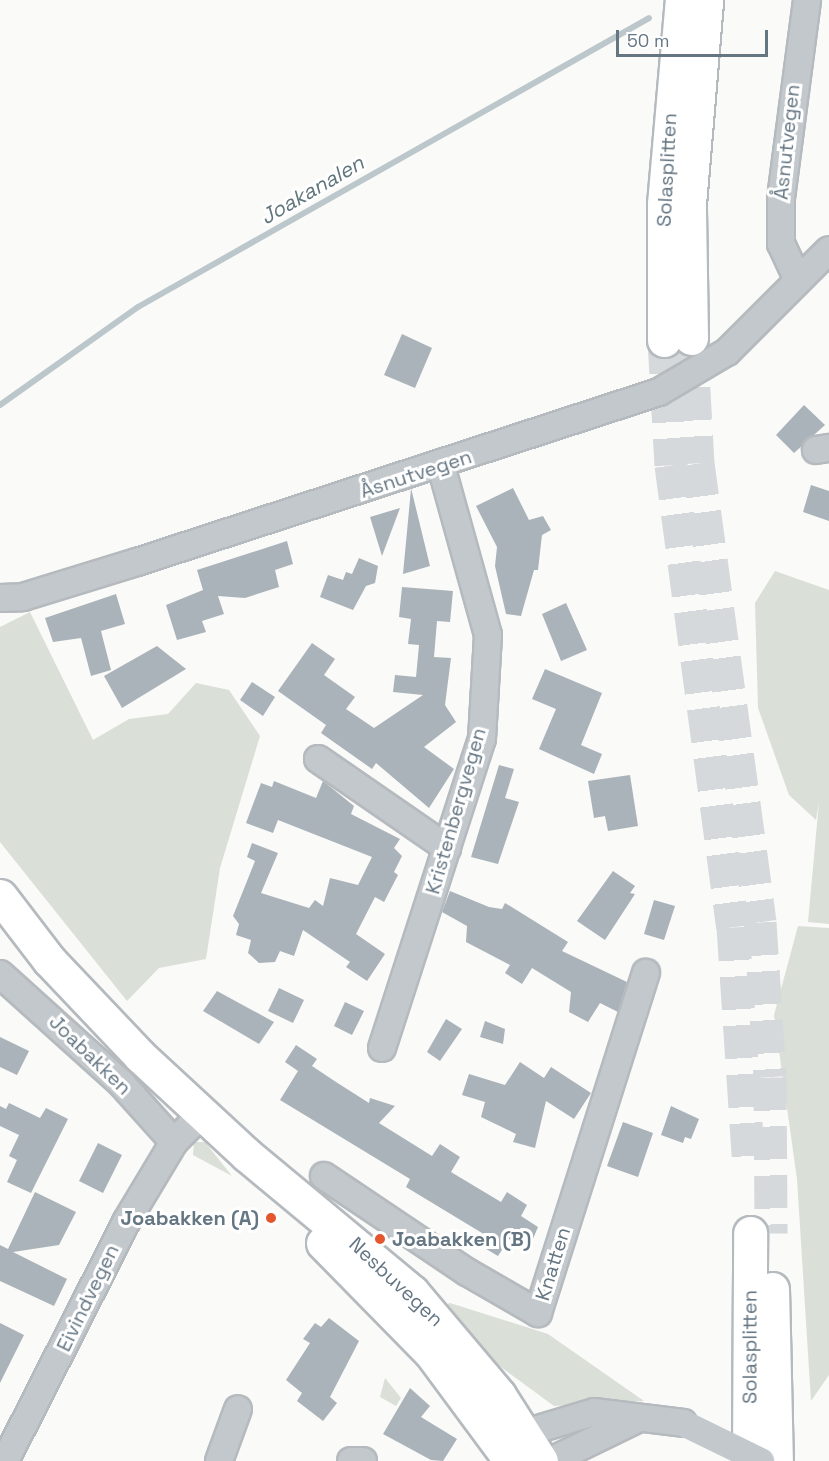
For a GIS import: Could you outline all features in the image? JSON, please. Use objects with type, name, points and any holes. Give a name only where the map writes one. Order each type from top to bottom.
[{"type":"main road","name":"Solasplitten","points":[[682,0],[664,204],[677,339],[706,0]]},
{"type":"main road","name":"Nesbuvegen","points":[[0,896],[94,1009],[247,1155],[313,1189],[412,1292],[456,1340],[517,1452],[542,1461]]},
{"type":"main road","name":"Solasplitten","points":[[749,1461],[760,1233],[776,1461]]},
{"type":"street","name":"Åsnutvegen","points":[[798,280],[781,244],[781,198],[807,0]]},
{"type":"street","name":"Åsnutvegen","points":[[0,598],[23,597],[441,465],[659,392],[727,352],[829,250]]},
{"type":"street","name":"Kristenbergvegen","points":[[382,1048],[482,739],[488,635],[441,465]]},
{"type":"street","points":[[318,759],[447,848]]},
{"type":"street","name":"Knatten","points":[[313,1189],[538,1313],[646,973]]},
{"type":"street","name":"Joabakken","points":[[0,974],[121,1083],[174,1142]]},
{"type":"street","name":"Eivindvegen","points":[[5,1461],[126,1222],[174,1142],[203,1113]]},
{"type":"street","points":[[219,1461],[238,1409]]},
{"type":"street","points":[[517,1452],[594,1412],[683,1423],[761,1461]]},
{"type":"street","points":[[551,1461],[638,1419]]},
{"type":"street","points":[[351,1461],[363,1461]]},
{"type":"shaded area","points":[[775,571],[829,590],[829,924],[808,922],[819,802],[816,820],[789,795],[758,708],[755,603]]},
{"type":"shaded area","points":[[30,612],[93,740],[129,719],[168,714],[196,683],[229,690],[260,736],[220,868],[206,959],[159,968],[127,1001],[0,842],[0,627]]},
{"type":"shaded area","points":[[798,926],[829,928],[829,1375],[811,1401],[797,1179],[774,1015]]},
{"type":"shaded area","points":[[194,1142],[205,1142],[232,1176],[193,1155]]},
{"type":"shaded area","points":[[450,1303],[548,1334],[644,1401],[554,1406],[483,1354],[438,1308]]},
{"type":"shaded area","points":[[385,1378],[401,1398],[396,1406],[380,1397]]},
{"type":"building","points":[[402,334],[432,348],[415,388],[384,375]]},
{"type":"building","points":[[804,405],[825,425],[794,453],[776,435]]},
{"type":"building","points":[[811,485],[829,491],[829,521],[803,512]]},
{"type":"building","points":[[513,488],[529,520],[543,516],[551,530],[542,535],[538,570],[534,570],[521,616],[506,614],[495,566],[497,547],[476,506]]},
{"type":"building","points":[[411,489],[430,566],[403,574]]},
{"type":"building","points":[[400,508],[382,556],[370,517]]},
{"type":"building","points":[[287,541],[293,564],[275,570],[279,587],[245,598],[218,596],[224,614],[202,621],[206,632],[177,640],[166,605],[203,590],[197,570]]},
{"type":"building","points":[[359,558],[378,566],[375,583],[366,586],[353,610],[320,597],[328,575],[343,580],[346,572],[352,574]]},
{"type":"building","points":[[402,587],[453,591],[450,622],[437,621],[434,657],[451,658],[445,705],[456,722],[424,747],[454,769],[429,808],[376,763],[372,769],[321,733],[326,725],[278,691],[312,643],[335,659],[324,675],[355,697],[346,709],[374,728],[423,695],[393,692],[395,675],[416,677],[419,645],[408,644],[411,619],[399,617]]},
{"type":"building","points":[[116,594],[125,624],[101,631],[111,670],[91,676],[81,638],[53,642],[45,618]]},
{"type":"building","points":[[566,603],[587,650],[561,661],[542,614]]},
{"type":"building","points":[[157,646],[186,669],[122,708],[104,676]]},
{"type":"building","points":[[545,669],[602,693],[581,745],[602,754],[594,774],[539,749],[556,709],[532,699]]},
{"type":"building","points":[[252,682],[275,697],[263,716],[240,700]]},
{"type":"building","points":[[499,765],[514,769],[505,798],[519,802],[498,864],[471,857]]},
{"type":"building","points":[[630,775],[638,826],[608,831],[605,816],[594,818],[588,781]]},
{"type":"building","points":[[274,781],[316,798],[323,781],[354,806],[351,814],[400,839],[394,848],[402,856],[394,872],[398,875],[384,902],[375,897],[356,934],[385,954],[367,981],[346,967],[350,962],[303,930],[294,956],[280,951],[275,962],[259,963],[248,953],[251,940],[236,935],[239,924],[233,916],[255,861],[247,857],[252,843],[278,853],[261,893],[309,908],[315,900],[323,906],[330,878],[358,885],[372,857],[278,820],[273,833],[246,823],[261,783],[272,787]]},
{"type":"building","points":[[613,871],[635,886],[630,893],[635,894],[605,940],[577,921]]},
{"type":"building","points":[[450,891],[489,907],[502,909],[505,903],[568,942],[562,951],[627,982],[618,1012],[600,1003],[588,1022],[569,1012],[571,992],[532,968],[522,984],[505,973],[510,965],[466,942],[467,926],[442,912]]},
{"type":"building","points":[[654,900],[675,906],[664,940],[644,934]]},
{"type":"building","points":[[279,988],[304,1000],[293,1023],[268,1011]]},
{"type":"building","points":[[217,991],[274,1022],[259,1044],[203,1011]]},
{"type":"building","points":[[345,1002],[364,1011],[352,1035],[334,1026]]},
{"type":"building","points":[[446,1019],[462,1029],[440,1061],[427,1052]]},
{"type":"building","points":[[485,1021],[505,1029],[503,1044],[480,1037]]},
{"type":"building","points":[[0,1037],[29,1051],[17,1075],[0,1067]]},
{"type":"building","points":[[296,1045],[317,1059],[312,1066],[369,1103],[370,1098],[395,1106],[379,1123],[432,1156],[440,1144],[460,1157],[451,1172],[501,1202],[507,1192],[527,1205],[521,1216],[538,1227],[528,1251],[509,1239],[498,1256],[476,1243],[482,1233],[406,1187],[410,1179],[280,1100],[298,1071],[285,1062]]},
{"type":"building","points":[[520,1062],[544,1078],[551,1067],[591,1093],[574,1119],[546,1101],[535,1148],[513,1142],[516,1134],[481,1117],[485,1102],[462,1095],[469,1074],[505,1085]]},
{"type":"building","points":[[9,1103],[40,1118],[46,1108],[68,1119],[31,1193],[7,1182],[17,1160],[9,1156],[19,1135],[0,1126],[0,1106],[6,1109]]},
{"type":"building","points":[[671,1106],[699,1119],[691,1139],[685,1137],[683,1143],[661,1135]]},
{"type":"building","points":[[623,1122],[653,1133],[638,1177],[607,1166]]},
{"type":"building","points":[[98,1143],[122,1155],[103,1193],[79,1181]]},
{"type":"building","points":[[35,1192],[76,1212],[59,1245],[13,1252],[67,1279],[54,1306],[0,1281],[0,1245],[8,1249]]},
{"type":"building","points":[[329,1318],[359,1341],[330,1397],[337,1403],[323,1421],[297,1401],[302,1393],[286,1380],[310,1343],[303,1339],[315,1323],[321,1327]]},
{"type":"building","points":[[0,1323],[24,1335],[0,1383]]},
{"type":"building","points":[[410,1388],[430,1406],[421,1417],[457,1439],[443,1461],[431,1460],[383,1434]]},
{"type":"waterway","name":"Joakanalen","points":[[0,405],[138,307],[649,18]]},
{"type":"tunnel","points":[[691,338],[698,463],[760,922],[770,1077],[771,1233]]},
{"type":"tunnel","points":[[664,340],[671,465],[733,927],[749,1170]]},
{"type":"place","name":"Joabakken (A)","points":[[271,1218]]},
{"type":"place","name":"Joabakken (B)","points":[[380,1239]]}]
